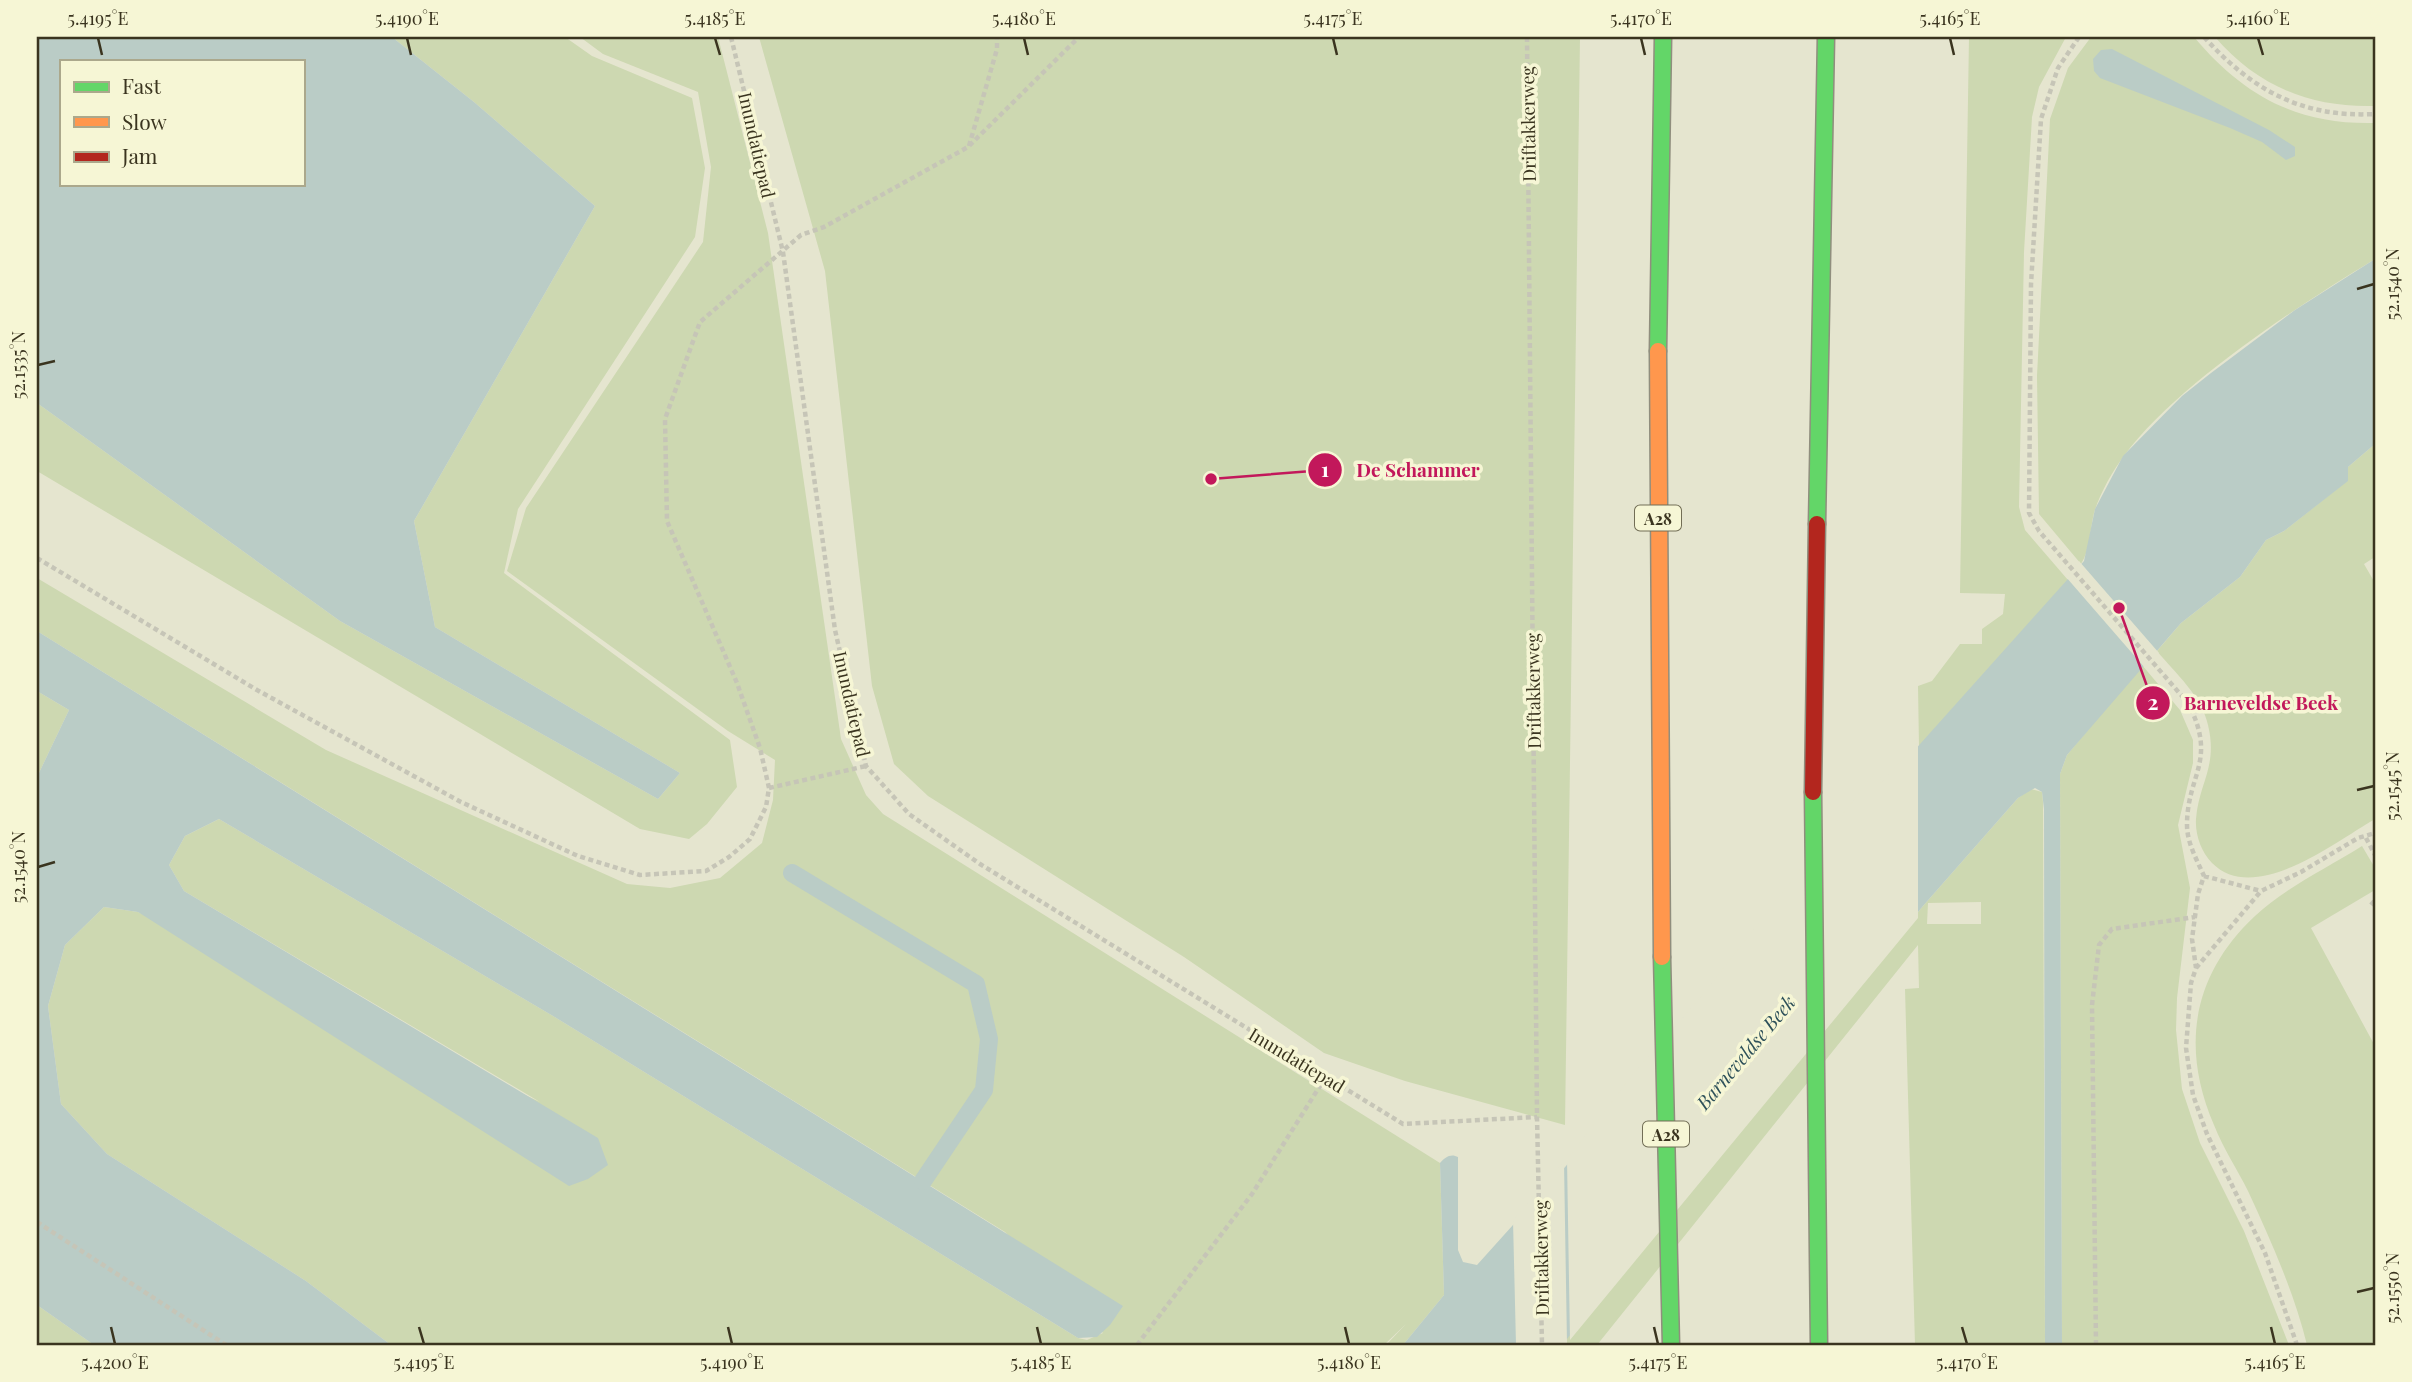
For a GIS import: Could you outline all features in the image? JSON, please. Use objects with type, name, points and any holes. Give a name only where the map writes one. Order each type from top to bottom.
[{"type":"highway","name":"A28","points":[[1663,37],[1657,388],[1662,1000],[1671,1345]]},
{"type":"highway","points":[[1819,1345],[1812,821],[1826,37]]},
{"type":"path","name":"Inundatiepad","points":[[731,37],[783,252],[835,630],[866,766],[909,814],[980,864],[1403,1124],[1537,1117]]},
{"type":"path","points":[[968,147],[997,49],[997,37]]},
{"type":"path","points":[[37,558],[257,690],[461,802],[578,856],[640,875],[706,871],[729,857],[750,839],[766,807],[769,788],[760,748],[737,683],[667,521],[665,419],[700,322],[802,235],[824,227],[968,147],[1079,37]]},
{"type":"path","name":"Driftakkerweg","points":[[1527,37],[1537,1117],[1542,1345]]},
{"type":"path","points":[[2079,37],[2058,68],[2041,118],[2028,380],[2028,504],[2031,518],[2039,531],[2182,696],[2192,712],[2202,746],[2202,763],[2187,827],[2193,852],[2204,876],[2192,939],[2196,968]]},
{"type":"path","points":[[2204,37],[2234,67],[2279,98],[2326,112],[2375,114]]},
{"type":"path","points":[[769,788],[866,766]]},
{"type":"path","points":[[2297,1345],[2265,1253],[2203,1125],[2193,1095],[2186,1048],[2191,983],[2196,968],[2261,891],[2301,872],[2358,838],[2367,838],[2375,833]]},
{"type":"path","points":[[2367,838],[2375,855]]},
{"type":"path","points":[[2204,876],[2261,891]]},
{"type":"path","points":[[2096,1345],[2092,1005],[2099,945],[2112,929],[2195,917]]},
{"type":"path","points":[[1137,1345],[1252,1194],[1325,1078]]},
{"type":"path","points":[[37,1222],[226,1345]]},
{"type":"green space","points":[[392,37],[565,37],[592,56],[692,98],[705,168],[695,237],[518,509],[504,573],[730,740],[737,787],[707,824],[689,839],[640,829],[37,471],[37,403],[340,621],[658,799],[680,773],[435,627],[414,521],[595,206],[474,102]]},
{"type":"green space","points":[[580,37],[718,37],[768,233],[841,739],[866,795],[883,814],[1440,1163],[1444,1295],[1403,1345],[1386,1345],[1406,1324],[1384,1345],[391,1345],[306,1281],[107,1154],[61,1104],[48,1006],[65,945],[104,907],[138,912],[540,1102],[184,891],[169,865],[185,836],[219,819],[553,1016],[1078,1338],[1087,1340],[1103,1333],[1005,1232],[37,631],[37,578],[326,750],[627,884],[670,888],[720,878],[762,843],[773,800],[775,760],[728,731],[507,571],[526,508],[703,242],[711,167],[698,92],[603,54]]},
{"type":"green space","points":[[759,37],[1580,37],[1565,1125],[1405,1081],[1324,1053],[1184,957],[928,796],[894,764],[872,686],[825,271]]},
{"type":"green space","points":[[1969,37],[2066,37],[2039,87],[2032,117],[2024,252],[2019,507],[2025,530],[2068,580],[1919,747],[1918,686],[1932,681],[1960,644],[1982,644],[1982,629],[2003,614],[2005,594],[1960,593]]},
{"type":"green space","points":[[2091,37],[2194,37],[2232,76],[2274,103],[2321,119],[2375,123],[2375,259],[2240,348],[2175,401],[2147,429],[2120,462],[2103,491],[2094,513],[2088,546],[2081,564],[2039,514],[2037,376],[2050,119],[2068,68]]},
{"type":"green space","points":[[2215,37],[2375,37],[2375,106],[2329,103],[2287,91],[2249,69]]},
{"type":"green space","points":[[2375,444],[2375,557],[2364,564],[2375,583],[2375,819],[2295,866],[2250,878],[2230,874],[2208,859],[2197,831],[2198,806],[2211,752],[2205,714],[2187,685],[2157,651],[2181,623],[2240,577],[2266,540],[2284,531],[2347,481],[2348,467]]},
{"type":"green space","points":[[2142,665],[2180,710],[2193,740],[2193,763],[2178,825],[2190,888],[2177,998],[2176,1030],[2182,1089],[2200,1143],[2244,1231],[2289,1345],[2062,1345],[2060,774],[2067,755]]},
{"type":"green space","points":[[37,691],[69,710],[37,777]]},
{"type":"green space","points":[[2031,789],[2042,792],[2043,802],[2045,1345],[1915,1345],[1905,989],[1919,988],[1918,945],[1597,1345],[1567,1345],[1567,1338],[1923,906],[2018,798]],"holes":[[[1981,902],[1981,924],[1927,924],[1928,903]]]},
{"type":"green space","points":[[2362,846],[2375,868],[2375,890],[2311,928],[2375,1046],[2375,1345],[2307,1345],[2289,1286],[2203,1096],[2197,1067],[2196,1039],[2206,987],[2234,938],[2255,916],[2293,887]]},
{"type":"green space","points":[[37,1305],[94,1345],[37,1345]]},
{"type":"water","points":[[37,37],[392,37],[474,102],[595,206],[414,521],[435,627],[680,773],[658,799],[340,621],[37,403]]},
{"type":"water","points":[[2112,49],[2269,130],[2295,147],[2295,156],[2286,160],[2262,142],[2100,78],[2094,71],[2093,59],[2101,50]]},
{"type":"water","points":[[2375,259],[2375,444],[2348,467],[2348,481],[2284,531],[2266,540],[2240,577],[2181,623],[2067,755],[2060,774],[2062,1345],[2045,1345],[2044,809],[2042,792],[2035,788],[2018,798],[1923,906],[1562,1345],[1403,1345],[1444,1295],[1440,1163],[1448,1156],[1458,1157],[1458,1250],[1463,1262],[1477,1265],[1566,1166],[1640,1070],[1878,791],[2084,561],[2095,509],[2123,456],[2182,396],[2211,373],[2295,310]]},
{"type":"water","points":[[37,631],[1123,1306],[1110,1325],[1097,1337],[1078,1338],[553,1016],[219,819],[185,836],[169,865],[184,891],[598,1138],[608,1165],[588,1179],[569,1186],[138,912],[104,907],[65,945],[48,1006],[61,1104],[107,1154],[306,1281],[391,1345],[94,1345],[37,1305],[37,777],[69,710],[37,691]]},
{"type":"pier","points":[[2079,561],[2159,653],[2145,668],[2066,577]]},
{"type":"pier","points":[[1918,742],[1918,918],[1570,1340],[1567,1159],[1638,1068],[1701,997],[1874,774],[1880,774],[1881,783]]},
{"type":"pier","points":[[1564,1162],[1567,1344],[1516,1345],[1513,1220]]},
{"type":"waterway","points":[[792,873],[976,984],[989,1039],[984,1090],[923,1181]]},
{"type":"traffic: fast","points":[[1658,351],[1663,37]]},
{"type":"traffic: fast","points":[[1817,524],[1826,37]]},
{"type":"traffic: fast","points":[[1813,792],[1819,1345]]},
{"type":"traffic: fast","points":[[1662,957],[1671,1345]]},
{"type":"traffic: slow","points":[[1658,351],[1662,957]]},
{"type":"traffic: jam","points":[[1813,792],[1817,524]]},
{"type":"place","name":"De Schammer","points":[[1211,479]]},
{"type":"place","name":"Barneveldse Beek","points":[[2119,608]]}]
